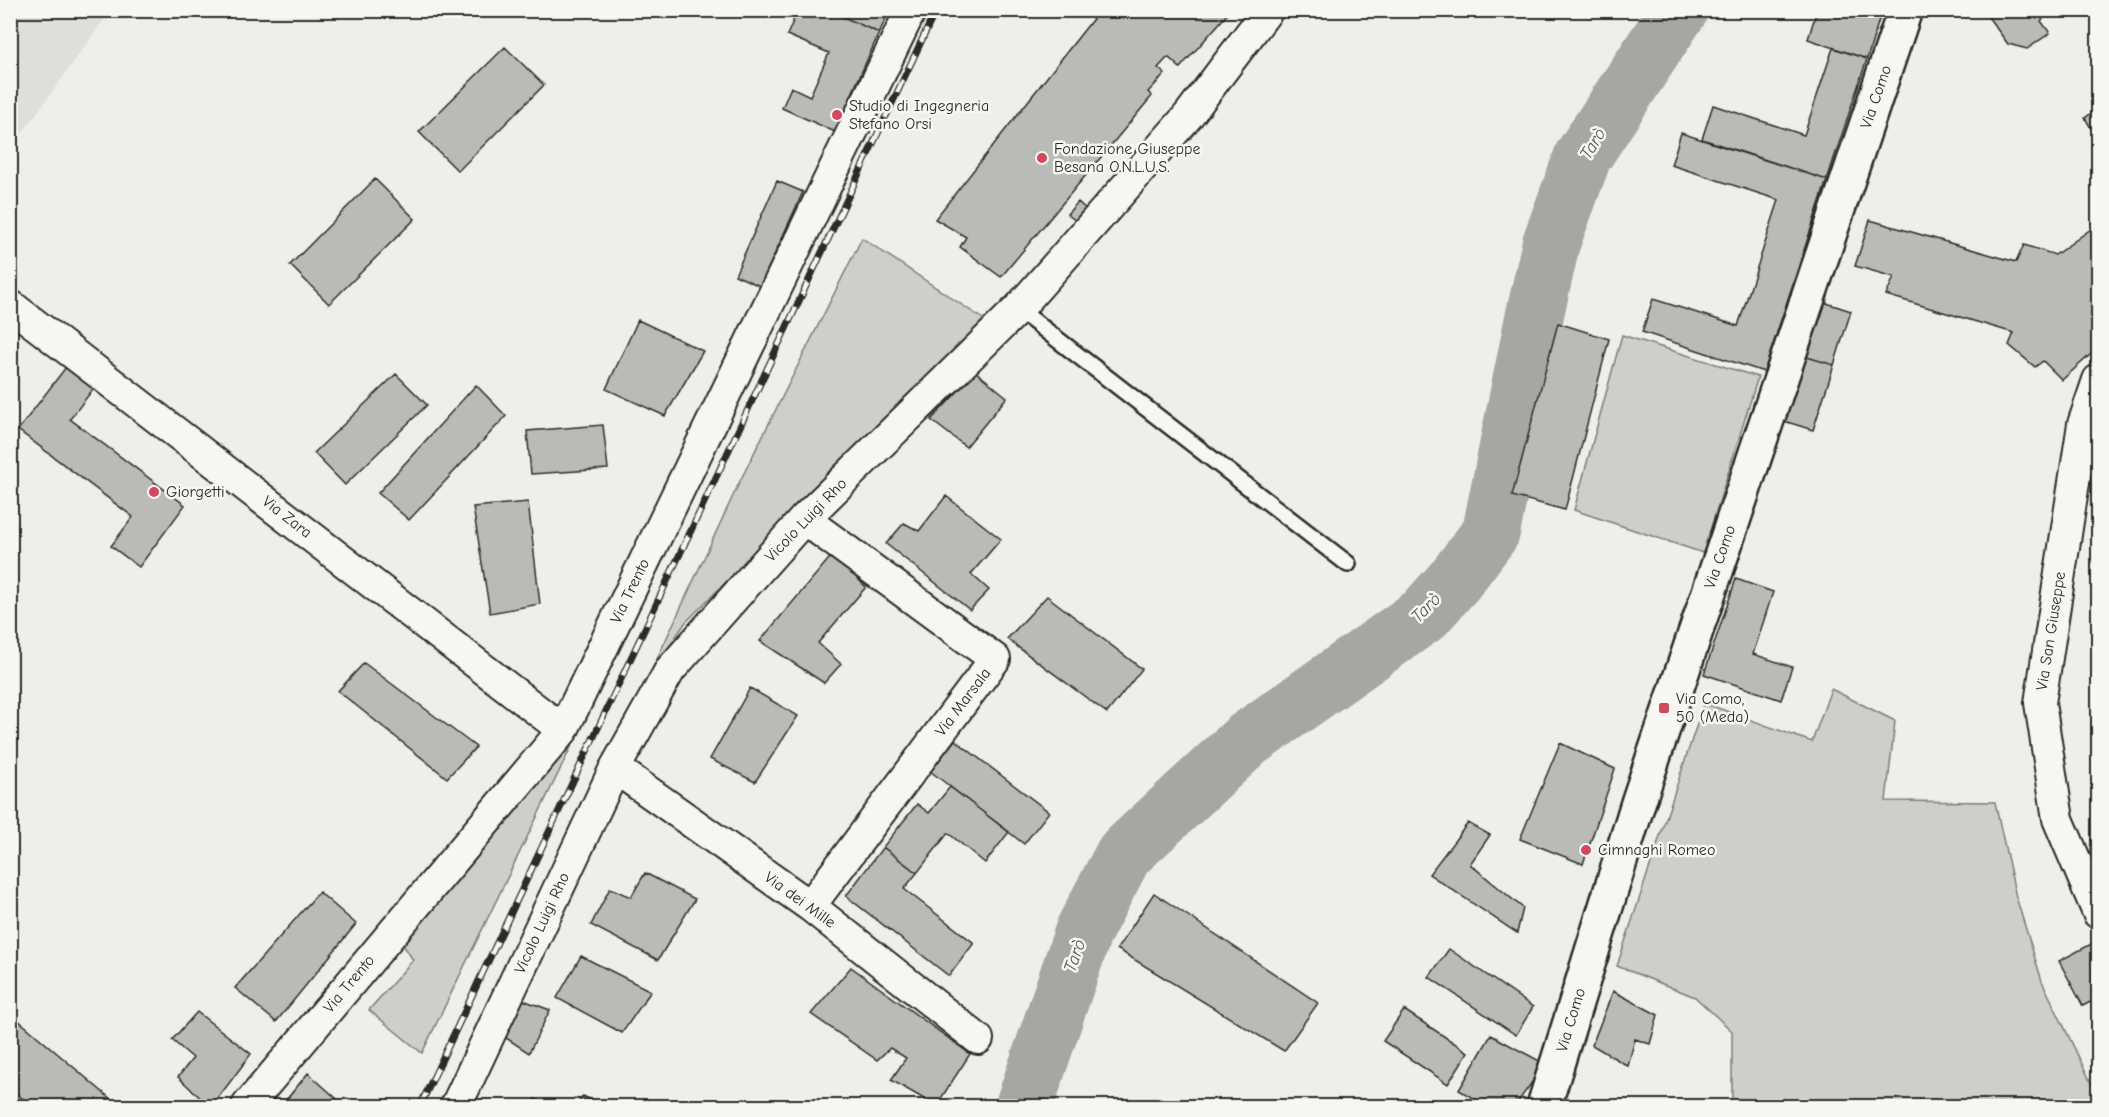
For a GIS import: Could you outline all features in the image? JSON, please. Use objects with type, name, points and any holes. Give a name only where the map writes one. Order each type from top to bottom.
[{"type":"street","name":"Via Trento","points":[[248,1107],[563,730],[911,10]]},
{"type":"street","name":"Vicolo Luigi Rho","points":[[456,1107],[615,768],[670,670],[804,519],[1018,309],[1188,116],[1268,10]]},
{"type":"street","name":"Via Como","points":[[1544,1107],[1639,800],[1905,10]]},
{"type":"street","name":"Via Zara","points":[[10,305],[563,730]]},
{"type":"street","name":"Via San Giuseppe","points":[[2098,380],[2083,424],[2040,703],[2058,819],[2098,913]]},
{"type":"street","name":"Via Marsala","points":[[804,519],[995,659],[810,906]]},
{"type":"street","name":"Via dei Mille","points":[[615,768],[810,906],[978,1039]]},
{"type":"lane","points":[[1018,309],[1348,564]]},
{"type":"shaded area","points":[[10,11],[110,11],[11,149]]},
{"type":"shaded area","points":[[862,238],[986,321],[685,623],[648,678],[740,481]]},
{"type":"shaded area","points":[[1622,335],[1758,377],[1703,553],[1574,510]]},
{"type":"shaded area","points":[[1831,689],[1895,721],[1886,801],[1995,802],[2016,897],[2042,981],[2098,1097],[2098,1106],[1732,1106],[1732,1031],[1695,997],[1617,966],[1704,703],[1812,742]]},
{"type":"shaded area","points":[[573,743],[422,1053],[369,1010],[413,960],[402,943]]},
{"type":"building","points":[[798,10],[828,10],[879,33],[835,132],[782,108],[791,87],[810,96],[829,53],[787,35]]},
{"type":"building","points":[[828,10],[890,10],[879,33]]},
{"type":"building","name":"Fondazione Giuseppe Besana O.N.L.U.S.","points":[[1095,10],[1231,10],[1180,68],[1168,57],[1158,68],[1165,74],[1148,92],[1152,96],[1001,277],[960,247],[966,237],[935,219],[1096,15],[1093,12]]},
{"type":"building","points":[[1817,10],[1882,10],[1867,59],[1808,39]]},
{"type":"building","points":[[1983,10],[2036,10],[2050,33],[2027,49],[2008,44]]},
{"type":"building","points":[[505,47],[544,85],[458,171],[419,132]]},
{"type":"building","points":[[1833,48],[1867,59],[1827,180],[1702,139],[1713,105],[1804,135]]},
{"type":"building","points":[[2098,108],[2098,140],[2085,118]]},
{"type":"building","points":[[1681,133],[1827,180],[1764,372],[1642,332],[1653,299],[1738,326],[1779,200],[1671,165]]},
{"type":"building","points":[[375,179],[415,219],[329,304],[290,265]]},
{"type":"building","points":[[777,181],[803,192],[760,286],[735,275]]},
{"type":"building","points":[[1078,202],[1087,210],[1077,222],[1067,214]]},
{"type":"building","points":[[1870,220],[2016,262],[2024,245],[2055,255],[2098,224],[2098,348],[2062,380],[2043,361],[2035,367],[2009,345],[2014,333],[1886,295],[1894,277],[1855,266]]},
{"type":"building","points":[[1808,297],[1851,311],[1834,365],[1790,352]]},
{"type":"building","points":[[638,320],[703,351],[665,416],[606,389]]},
{"type":"building","points":[[1558,323],[1609,339],[1565,510],[1512,496]]},
{"type":"building","points":[[1790,352],[1834,365],[1813,430],[1768,416]]},
{"type":"building","points":[[66,367],[94,388],[70,419],[185,505],[139,567],[111,546],[133,517],[18,430]]},
{"type":"building","points":[[976,372],[1007,397],[966,447],[931,420]]},
{"type":"building","points":[[396,374],[427,405],[345,485],[314,453]]},
{"type":"building","points":[[476,385],[506,416],[409,520],[378,493]]},
{"type":"building","points":[[2098,417],[2098,452],[2087,448]]},
{"type":"building","points":[[603,425],[608,469],[531,474],[527,431]]},
{"type":"building","points":[[946,496],[1001,539],[971,574],[989,590],[970,610],[886,544],[904,523],[919,531]]},
{"type":"building","points":[[528,502],[540,604],[490,613],[473,507]]},
{"type":"building","points":[[833,554],[866,587],[818,643],[841,664],[824,683],[760,641]]},
{"type":"building","points":[[1736,579],[1773,592],[1753,654],[1792,667],[1781,700],[1704,674]]},
{"type":"building","points":[[1047,596],[1142,669],[1107,713],[1007,639]]},
{"type":"building","points":[[364,663],[476,747],[447,778],[338,691]]},
{"type":"building","points":[[750,688],[798,716],[755,782],[710,759]]},
{"type":"building","points":[[955,740],[1049,812],[1024,844],[930,771]]},
{"type":"building","points":[[1560,743],[1615,769],[1583,864],[1520,839]]},
{"type":"building","points":[[950,787],[1009,832],[985,863],[948,833],[917,873],[883,847],[917,804],[929,813]]},
{"type":"building","points":[[1468,823],[1490,835],[1470,864],[1523,908],[1517,933],[1429,874]]},
{"type":"building","points":[[883,847],[917,873],[904,889],[974,943],[949,976],[846,896]]},
{"type":"building","points":[[645,873],[695,899],[658,960],[591,925],[610,888],[631,897]]},
{"type":"building","points":[[319,892],[356,924],[276,1022],[235,988]]},
{"type":"building","points":[[1154,893],[1318,1003],[1284,1051],[1117,949]]},
{"type":"building","points":[[2097,941],[2098,998],[2083,1006],[2059,961]]},
{"type":"building","points":[[1449,949],[1533,1007],[1516,1035],[1429,977]]},
{"type":"building","points":[[581,956],[651,991],[622,1033],[557,998]]},
{"type":"building","points":[[851,967],[970,1054],[936,1106],[891,1080],[906,1058],[890,1048],[877,1060],[811,1014]]},
{"type":"building","points":[[1613,991],[1658,1015],[1650,1044],[1635,1039],[1628,1066],[1592,1045]]},
{"type":"building","points":[[523,1000],[550,1010],[529,1053],[503,1036]]},
{"type":"building","points":[[1404,1010],[1468,1052],[1448,1084],[1383,1041]]},
{"type":"building","points":[[197,1012],[251,1054],[212,1106],[209,1106],[178,1077],[193,1058],[172,1040]]},
{"type":"building","points":[[10,1013],[119,1106],[33,1106],[10,1089]]},
{"type":"building","points":[[1491,1035],[1545,1064],[1515,1106],[1487,1106],[1459,1090]]},
{"type":"building","points":[[308,1073],[345,1106],[296,1106],[287,1099]]},
{"type":"building","points":[[583,1096],[604,1106],[576,1106]]},
{"type":"building","points":[[535,1099],[550,1106],[531,1106]]},
{"type":"waterway","name":"Tarò","points":[[1024,1106],[1084,930],[1124,854],[1247,740],[1424,615],[1455,580],[1491,532],[1551,243],[1583,156],[1679,10]]},
{"type":"railway","points":[[420,1106],[936,10]]},
{"type":"place","name":"Studio di Ingegneria Stefano Orsi","points":[[837,115]]},
{"type":"place","name":"Fondazione Giuseppe Besana O.N.L.U.S.","points":[[1042,158]]},
{"type":"place","name":"Giorgetti","points":[[154,492]]},
{"type":"place","name":"Via Como, 50 (Meda)","points":[[1664,708]]},
{"type":"place","name":"Cimnaghi Romeo","points":[[1586,850]]}]
